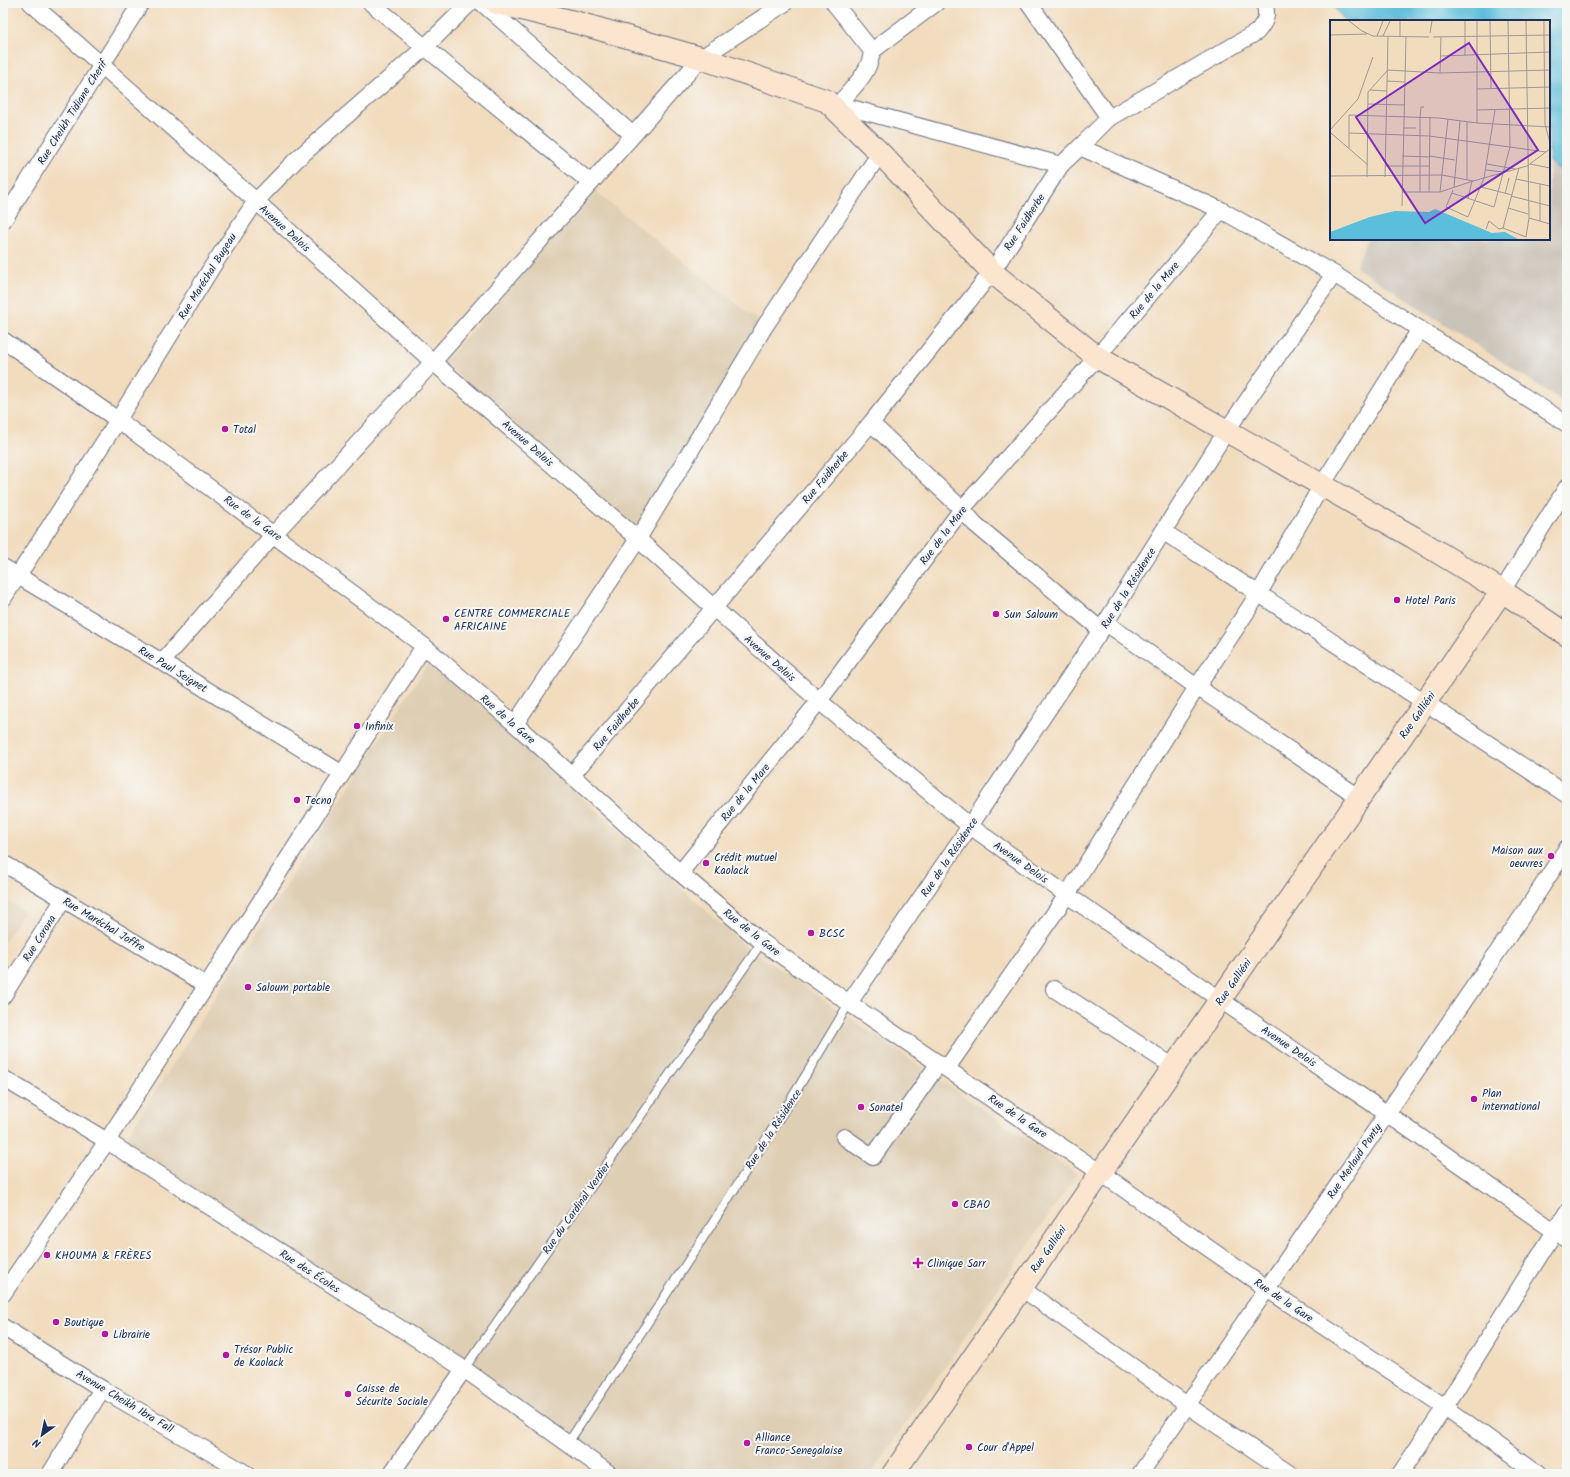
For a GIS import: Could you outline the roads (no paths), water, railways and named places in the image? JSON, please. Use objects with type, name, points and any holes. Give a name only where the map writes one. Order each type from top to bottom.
[{"type":"street","name":"Avenue Delois","points":[[31,3],[256,201],[433,362],[638,539],[819,701],[970,826],[1386,1113],[1560,1236]]},
{"type":"street","name":"Rue Cheikh Tidiane Cherif","points":[[3,221],[141,3]]},
{"type":"street","points":[[371,3],[424,48],[591,183]]},
{"type":"street","name":"Rue Maréchal Bugeau","points":[[3,599],[118,420],[212,267],[256,201],[296,160],[424,48],[470,3]]},
{"type":"street","points":[[482,3],[633,135]]},
{"type":"street","points":[[497,3],[578,23],[700,58],[833,103],[1061,165]]},
{"type":"street","points":[[162,662],[274,534],[433,362],[700,58],[785,3]]},
{"type":"street","points":[[833,103],[868,69],[871,61],[872,50],[834,3]]},
{"type":"street","points":[[872,50],[936,3]]},
{"type":"street","points":[[1029,3],[1109,118]]},
{"type":"street","name":"Rue Faidherbe","points":[[572,775],[871,423],[992,272],[1061,165],[1109,118],[1257,32],[1267,20],[1267,11],[1264,3]]},
{"type":"street","points":[[833,103],[992,272],[1097,357],[1228,430],[1413,537],[1502,591],[1567,635]]},
{"type":"street","points":[[1080,147],[1221,210],[1334,274],[1567,424]]},
{"type":"street","points":[[514,724],[638,539],[765,326],[880,153]]},
{"type":"street","name":"Rue de la Mare","points":[[680,873],[819,701],[962,509],[1097,357],[1221,210]]},
{"type":"street","name":"Rue de la Résidence","points":[[849,1003],[1104,626],[1228,430],[1334,274]]},
{"type":"street","points":[[844,1137],[873,1157],[943,1066],[1068,895],[1197,687],[1259,593],[1322,485],[1420,329]]},
{"type":"street","name":"Rue de la Gare","points":[[3,340],[118,420],[424,646],[572,775],[680,873],[762,942],[849,1003],[1101,1173],[1266,1289],[1445,1407],[1538,1474]]},
{"type":"street","points":[[871,423],[962,509],[975,524],[1104,626],[1197,687],[1360,798]]},
{"type":"street","name":"Rue Galliéni","points":[[893,1474],[1426,703],[1502,591],[1567,487]]},
{"type":"street","points":[[1164,532],[1567,795]]},
{"type":"street","name":"Rue Paul Seignet","points":[[3,567],[162,662],[341,773]]},
{"type":"street","points":[[3,1294],[107,1141],[341,773],[424,646]]},
{"type":"street","name":"Rue Merlaud Ponty","points":[[1140,1474],[1527,909],[1567,848]]},
{"type":"street","name":"Rue Maréchal Joffre","points":[[3,863],[206,985]]},
{"type":"street","name":"Rue Corona","points":[[3,996],[63,900]]},
{"type":"street","points":[[1054,989],[1174,1067]]},
{"type":"street","name":"Rue des Écoles","points":[[3,1078],[107,1141],[464,1369],[610,1474]]},
{"type":"street","points":[[1400,1474],[1560,1236],[1567,1212]]},
{"type":"street","points":[[1021,1288],[1187,1405],[1290,1474]]},
{"type":"street","name":"Avenue Cheikh Ibra Fall","points":[[3,1328],[247,1474]]},
{"type":"street","name":"Rue du Cardinal Verdier","points":[[391,1474],[464,1369]]},
{"type":"street","points":[[50,1474],[102,1388]]},
{"type":"lane","name":"Rue du Cardinal Verdier","points":[[464,1369],[762,942]]},
{"type":"lane","name":"Rue de la Résidence","points":[[568,1444],[801,1084],[849,1003]]},
{"type":"water","points":[[1331,3],[1567,3],[1567,175],[1550,163],[1550,20],[1344,20]]},
{"type":"place","name":"Total","points":[[225,429]]},
{"type":"place","name":"Hotel Paris","points":[[1397,600]]},
{"type":"place","name":"Sun Saloum","points":[[996,614]]},
{"type":"place","name":"CENTRE COMMERCIALE AFRICAINE","points":[[446,619]]},
{"type":"place","name":"Infinix","points":[[357,726]]},
{"type":"place","name":"Tecno","points":[[297,800]]},
{"type":"place","name":"Maison aux oeuvres","points":[[1551,856]]},
{"type":"place","name":"Crédit mutuel Kaolack","points":[[706,863]]},
{"type":"place","name":"BCSC","points":[[811,933]]},
{"type":"place","name":"Saloum portable","points":[[248,987]]},
{"type":"place","name":"Plan international","points":[[1474,1099]]},
{"type":"place","name":"Sonatel","points":[[861,1107]]},
{"type":"place","name":"CBAO","points":[[955,1204]]},
{"type":"place","name":"KHOUMA & FRÈRES","points":[[47,1255]]},
{"type":"place","name":"Clinique Sarr","points":[[918,1263]]},
{"type":"place","name":"Boutique","points":[[56,1322]]},
{"type":"place","name":"Librairie","points":[[105,1334]]},
{"type":"place","name":"Trésor Public de Kaolack","points":[[226,1355]]},
{"type":"place","name":"Caisse de Sécurite Sociale","points":[[348,1394]]},
{"type":"place","name":"Alliance Franco-Senegalaise","points":[[747,1443]]},
{"type":"place","name":"Cour d'Appel","points":[[969,1447]]}]
